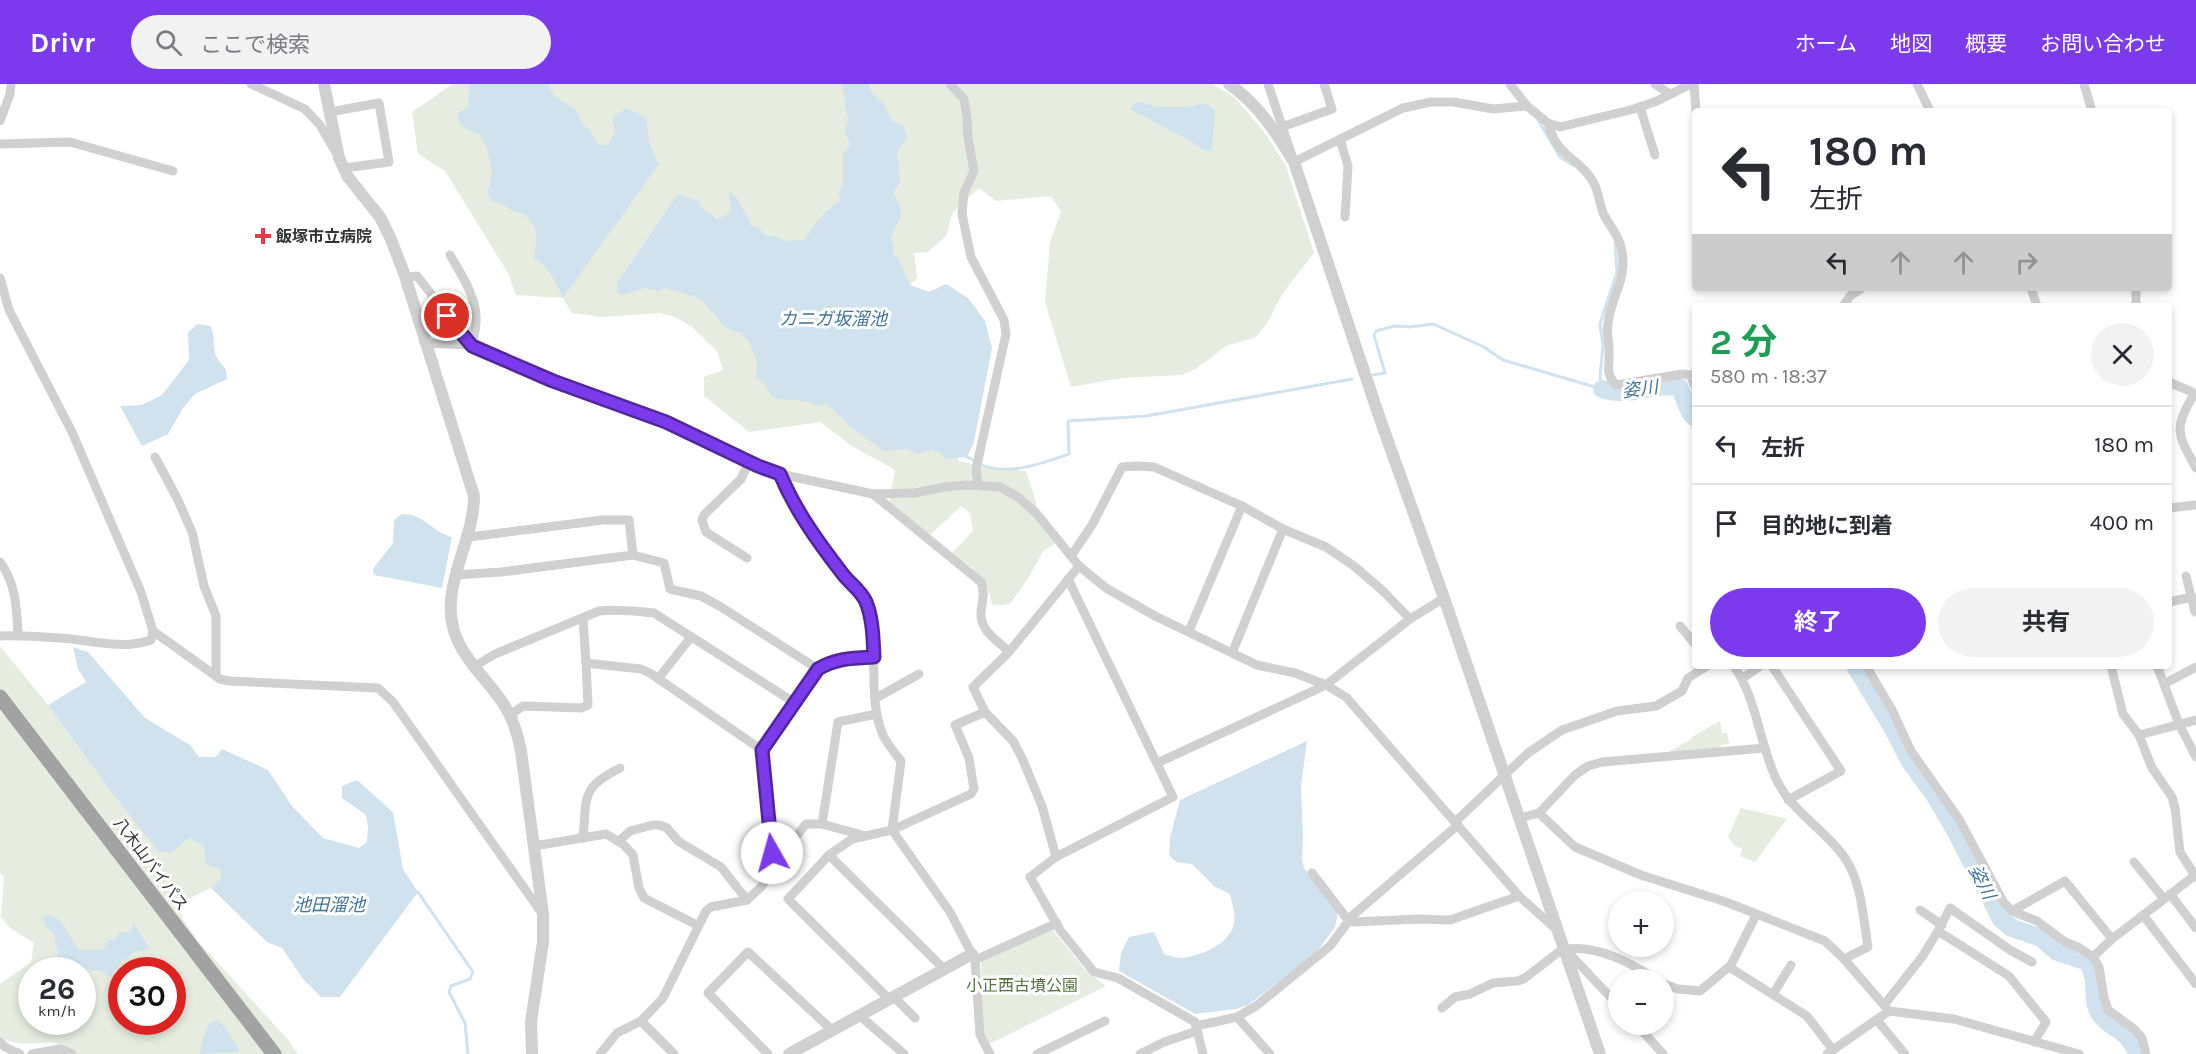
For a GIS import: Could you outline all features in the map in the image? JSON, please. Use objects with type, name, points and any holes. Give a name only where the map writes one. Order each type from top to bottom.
[{"type":"highway","name":"八木山バイパス","points":[[0,697],[274,1054]]},
{"type":"street","points":[[0,121],[10,94],[11,84]]},
{"type":"street","points":[[251,84],[305,109],[320,125],[348,177],[380,217],[405,277],[474,496],[474,513],[469,537],[451,594],[453,628],[458,641],[510,715],[521,751],[543,914],[543,942],[531,1022],[532,1054]]},
{"type":"street","points":[[324,84],[342,163]]},
{"type":"street","points":[[950,84],[964,99],[974,171],[964,193],[962,214],[971,256],[1004,320],[1006,334],[976,469],[978,484]]},
{"type":"street","points":[[1229,84],[1242,93],[1268,122],[1294,162]]},
{"type":"street","points":[[1268,84],[1600,1054]]},
{"type":"street","points":[[1282,127],[1332,109],[1324,84]]},
{"type":"street","points":[[1510,84],[1527,105],[1555,127],[1566,127],[1640,106],[1692,84],[1696,108]]},
{"type":"street","points":[[1655,84],[1670,94]]},
{"type":"street","points":[[1917,84],[1925,108]]},
{"type":"street","points":[[2084,84],[2091,108]]},
{"type":"street","points":[[1294,162],[1403,108],[1431,102],[1454,102],[1493,109],[1527,105]]},
{"type":"street","points":[[330,111],[379,103],[389,162],[342,163]]},
{"type":"street","points":[[1640,106],[1655,154]]},
{"type":"street","points":[[1548,123],[1557,147],[1593,181],[1604,214],[1617,234],[1622,250],[1624,270],[1607,326],[1610,357],[1607,370],[1611,380],[1616,385],[1682,374],[1690,375],[1692,379]]},
{"type":"street","points":[[1340,139],[1348,166],[1345,217]]},
{"type":"street","points":[[0,144],[70,142],[173,171]]},
{"type":"street","points":[[450,255],[465,282],[476,313],[472,346]]},
{"type":"street","points":[[405,277],[417,276],[472,346]]},
{"type":"street","points":[[0,278],[9,310],[72,432],[123,548],[141,592],[153,631],[151,640],[129,644],[18,635],[0,636]]},
{"type":"street","points":[[1846,303],[1850,296],[1858,291]]},
{"type":"street","points":[[424,343],[472,346],[553,381],[666,422],[749,462],[780,474],[873,494],[915,493],[945,486],[978,484],[1000,487],[1018,497],[1051,528],[1079,566],[1106,588],[1155,616],[1257,665],[1326,684],[1346,698],[1519,896],[1538,915],[1558,930]]},
{"type":"street","points":[[2172,383],[2192,392],[2193,396],[2174,425],[2196,468]]},
{"type":"street","points":[[155,457],[192,532],[204,586],[216,616],[216,676]]},
{"type":"street","points":[[747,558],[706,532],[702,520],[704,515],[741,478],[749,462]]},
{"type":"street","points":[[1071,556],[1092,525],[1122,467],[1137,465],[1154,467],[1242,506],[1283,529],[1326,547],[1354,566],[1410,619]]},
{"type":"street","points":[[780,474],[789,496],[811,530],[866,601],[872,624],[876,714],[883,736],[901,761],[892,830],[950,912],[974,957],[980,1035],[990,1054]]},
{"type":"street","points":[[873,494],[981,582],[985,594],[981,616],[985,629],[1009,652]]},
{"type":"street","points":[[2172,508],[2196,505]]},
{"type":"street","points":[[1189,631],[1242,506]]},
{"type":"street","points":[[469,537],[603,520],[629,520],[633,555]]},
{"type":"street","points":[[1232,653],[1283,529]]},
{"type":"street","points":[[456,575],[501,572],[633,555],[663,563],[670,588],[700,596],[721,607],[818,669]]},
{"type":"street","points":[[0,562],[7,574],[17,603],[18,635]]},
{"type":"street","points":[[1056,857],[1042,806],[1022,758],[1013,741],[985,712],[973,687],[1009,652],[1079,566]]},
{"type":"street","points":[[2186,576],[2195,612]]},
{"type":"street","points":[[1068,579],[1173,797],[1056,857],[1030,877],[1057,923],[1087,965],[1094,972],[1118,978],[1195,1022],[1203,1054]]},
{"type":"street","points":[[2172,601],[2192,597]]},
{"type":"street","points":[[1157,763],[1326,684],[1410,619],[1444,598]]},
{"type":"street","points":[[475,666],[495,654],[599,611],[615,609],[654,614],[795,703]]},
{"type":"street","points":[[510,715],[523,706],[581,708],[588,705],[583,618]]},
{"type":"street","points":[[1680,626],[1692,640]]},
{"type":"street","points":[[153,631],[216,676],[229,681],[378,688],[393,702],[543,914]]},
{"type":"street","points":[[658,680],[691,637]]},
{"type":"street","points":[[773,866],[762,750],[818,669],[828,662],[846,658],[874,657]]},
{"type":"street","points":[[586,663],[641,669],[762,750]]},
{"type":"street","points":[[2164,684],[2196,667]]},
{"type":"street","points":[[1140,1054],[1197,1028],[1237,1017],[1256,1006],[1330,946],[1348,920],[1457,823],[1528,753],[1562,729],[1617,711],[1656,706],[1682,691],[1688,678],[1702,669]]},
{"type":"street","points":[[1736,669],[1743,678],[1774,775],[1788,800],[1844,857],[1856,879],[1868,947],[1844,960]]},
{"type":"street","points":[[1743,678],[1756,669]]},
{"type":"street","points":[[1774,669],[1841,771],[1788,800]]},
{"type":"street","points":[[1868,669],[1891,708],[1911,751],[1959,819],[2004,903],[2012,911],[2037,921],[2065,942],[2093,957],[2100,967],[2108,1010],[2134,1029],[2142,1038],[2146,1054]]},
{"type":"street","points":[[2093,957],[2112,939],[2195,877],[2180,852],[2172,797],[2152,768],[2139,735],[2123,714],[2112,669]]},
{"type":"street","points":[[2158,669],[2179,724],[2196,757]]},
{"type":"street","points":[[876,698],[920,674]]},
{"type":"street","points":[[915,1018],[788,899],[829,855],[852,839],[892,830],[971,794],[974,789],[969,758],[956,725],[985,712]]},
{"type":"street","points":[[822,824],[838,722],[876,714]]},
{"type":"street","points":[[2139,735],[2196,720]]},
{"type":"street","points":[[1520,819],[1539,813],[1588,766],[1602,762],[1765,748]]},
{"type":"street","points":[[583,838],[587,797],[591,788],[603,777],[620,768]]},
{"type":"street","points":[[1539,813],[1575,847],[1641,874],[1726,902],[1825,941],[1887,1008],[1954,1019],[2079,1054]]},
{"type":"street","points":[[600,1054],[618,1033],[641,1021],[663,998],[697,925],[711,907],[747,900],[762,886],[773,866],[806,824],[822,824],[864,836]]},
{"type":"street","points":[[619,841],[630,831],[659,825],[668,828],[678,841],[721,867],[747,900]]},
{"type":"street","points":[[534,846],[606,834],[619,841],[633,855],[639,888],[644,898],[697,925]]},
{"type":"street","points":[[829,855],[943,968]]},
{"type":"street","points":[[2134,862],[2196,928]]},
{"type":"street","points":[[1312,873],[1348,920],[1354,922],[1450,920],[1519,896]]},
{"type":"street","points":[[2012,911],[2065,881],[2112,939]]},
{"type":"street","points":[[1729,967],[1807,1016],[1830,1052],[1877,1020],[1922,957],[1950,909],[2010,950],[2032,962]]},
{"type":"street","points":[[1920,910],[1940,928],[2009,976],[2046,1022],[2034,1042]]},
{"type":"street","points":[[1674,988],[1700,991],[1729,967],[1756,915]]},
{"type":"street","points":[[2143,915],[2196,984]]},
{"type":"street","points":[[797,1053],[832,1030],[943,968],[1057,923]]},
{"type":"street","points":[[1442,1008],[1455,997],[1470,994],[1493,983],[1518,981],[1525,978],[1565,949],[1578,948],[1613,956],[1639,969]]},
{"type":"street","points":[[1565,949],[1608,994]]},
{"type":"street","points":[[768,1054],[708,993],[748,952],[832,1030]]},
{"type":"street","points":[[1773,994],[1791,965]]},
{"type":"street","points":[[859,1015],[904,1054]]},
{"type":"street","points":[[1237,1017],[1270,1054]]},
{"type":"street","points":[[1877,1020],[1905,1054]]},
{"type":"street","points":[[641,1021],[674,1054]]},
{"type":"street","points":[[1037,1054],[1105,1021]]},
{"type":"street","points":[[1646,1035],[1663,1054]]},
{"type":"street","points":[[0,1042],[20,1054]]},
{"type":"street","points":[[32,1054],[60,1049],[72,1054]]},
{"type":"green space","points":[[453,84],[1213,84],[1234,97],[1265,133],[1286,166],[1314,253],[1283,293],[1267,323],[1256,337],[1226,346],[1197,368],[1182,375],[1122,378],[1071,387],[1045,302],[1050,242],[1061,212],[1051,196],[996,201],[979,188],[952,213],[947,235],[928,252],[914,253],[917,278],[910,285],[959,461],[989,468],[1026,471],[1045,531],[1055,544],[1043,551],[1010,604],[993,606],[985,581],[952,553],[973,531],[970,513],[961,506],[930,535],[889,502],[895,470],[852,446],[820,422],[749,432],[704,396],[704,377],[723,370],[717,351],[691,326],[675,317],[660,313],[602,317],[572,313],[563,298],[516,295],[508,273],[445,171],[418,154],[412,112]]},
{"type":"green space","points":[[0,646],[48,705],[106,785],[171,853],[189,838],[204,847],[206,864],[221,870],[221,879],[211,888],[180,903],[182,918],[198,941],[289,1041],[298,1054],[76,1054],[58,1044],[11,1042],[0,1037],[0,984],[18,971],[18,1035],[96,1035],[96,957],[32,957],[34,943],[10,928],[1,917],[4,877],[0,873]]},
{"type":"green space","points":[[1720,721],[1722,733],[1727,733],[1729,744],[1720,745],[1721,749],[1671,753],[1670,751]]},
{"type":"green space","points":[[1741,808],[1787,819],[1755,862],[1740,856],[1742,849],[1734,845],[1728,837]]},
{"type":"green space","name":"小正西古墳公園","points":[[1052,929],[1086,971],[1106,986],[987,1045],[983,1034],[981,962]]},
{"type":"water","points":[[469,84],[548,84],[554,96],[575,109],[597,143],[607,146],[615,132],[613,118],[625,109],[638,113],[647,121],[650,143],[659,164],[563,298],[548,271],[534,259],[536,234],[532,223],[522,213],[491,201],[487,194],[491,178],[491,164],[487,150],[480,135],[462,126],[457,113],[468,108]]},
{"type":"water","name":"カニガ坂溜池","points":[[842,84],[870,84],[870,91],[884,104],[891,120],[903,125],[907,137],[897,153],[900,182],[893,193],[900,208],[901,217],[891,239],[893,254],[898,259],[910,285],[929,292],[946,284],[968,298],[985,321],[992,348],[974,442],[967,457],[945,459],[940,452],[932,450],[918,454],[907,449],[884,451],[852,428],[827,404],[818,406],[807,402],[772,397],[765,384],[756,378],[757,362],[750,343],[741,333],[726,328],[700,298],[665,288],[658,291],[645,288],[622,295],[617,292],[617,283],[678,194],[698,201],[701,208],[716,219],[731,211],[729,191],[737,198],[752,226],[759,228],[765,235],[787,241],[804,240],[820,218],[840,200],[839,190],[843,183],[843,154],[850,145],[845,130],[848,120]]},
{"type":"water","points":[[1142,102],[1160,107],[1189,107],[1202,104],[1215,110],[1212,149],[1206,151],[1130,109],[1134,103]]},
{"type":"water","points":[[197,324],[210,326],[216,356],[225,368],[227,379],[195,394],[183,408],[168,434],[142,446],[120,406],[142,405],[162,395],[189,360],[188,333]]},
{"type":"water","points":[[402,514],[417,517],[452,537],[442,588],[374,575],[373,569],[393,543],[394,520]]},
{"type":"water","name":"池田溜池","points":[[73,647],[88,652],[145,718],[190,745],[199,757],[216,757],[222,749],[268,770],[292,806],[323,838],[359,848],[367,842],[366,815],[342,798],[342,786],[357,780],[393,812],[403,869],[418,892],[340,997],[321,997],[303,979],[282,948],[267,942],[211,888],[221,879],[221,870],[206,864],[204,847],[189,838],[171,853],[159,852],[106,785],[48,705],[86,682],[78,669]]},
{"type":"water","points":[[1307,741],[1301,786],[1302,860],[1304,868],[1338,912],[1335,927],[1316,953],[1248,1005],[1236,1009],[1195,1014],[1119,971],[1121,953],[1129,937],[1154,932],[1164,954],[1183,958],[1212,948],[1230,934],[1233,927],[1234,910],[1230,894],[1214,886],[1192,864],[1176,862],[1169,855],[1170,838],[1180,800]]},
{"type":"water","points":[[49,914],[54,916],[63,924],[79,950],[103,949],[109,940],[116,939],[119,933],[131,931],[133,923],[150,949],[134,952],[128,957],[108,957],[108,976],[96,970],[96,957],[56,957],[58,954],[54,934],[46,926],[43,916]]},
{"type":"water","points":[[218,1020],[240,1052],[200,1054],[210,1023]]},
{"type":"waterway","points":[[1538,120],[1560,157],[1574,166]]},
{"type":"waterway","points":[[1373,375],[1385,373],[1374,335],[1376,331],[1395,326],[1433,324],[1484,347],[1503,360],[1602,389],[1600,377],[1603,345],[1600,324],[1617,272],[1615,243]]},
{"type":"waterway","points":[[980,464],[990,468],[1013,469],[1037,465],[1069,454],[1068,421],[1146,416],[1352,379]]},
{"type":"waterway","name":"姿川","points":[[1602,389],[1623,392],[1671,386],[1680,388],[1692,415]]},
{"type":"waterway","points":[[967,457],[975,461]]},
{"type":"waterway","name":"姿川","points":[[1857,669],[1910,762],[1935,796],[1956,832],[2001,919],[2012,928],[2041,938],[2057,952],[2088,962],[2093,976],[2099,1013],[2103,1019],[2129,1039],[2137,1054]]},
{"type":"waterway","points":[[418,892],[473,972],[470,979],[451,986],[449,992],[465,1023],[468,1054]]},
{"type":"place","name":"飯塚市立病院","points":[[263,236]]},
{"type":"route","points":[[447,316],[472,346],[553,381],[666,422],[758,466],[780,474],[789,496],[811,530],[866,601],[872,624],[874,657],[846,658],[828,662],[818,669],[762,750],[772,853]]}]
